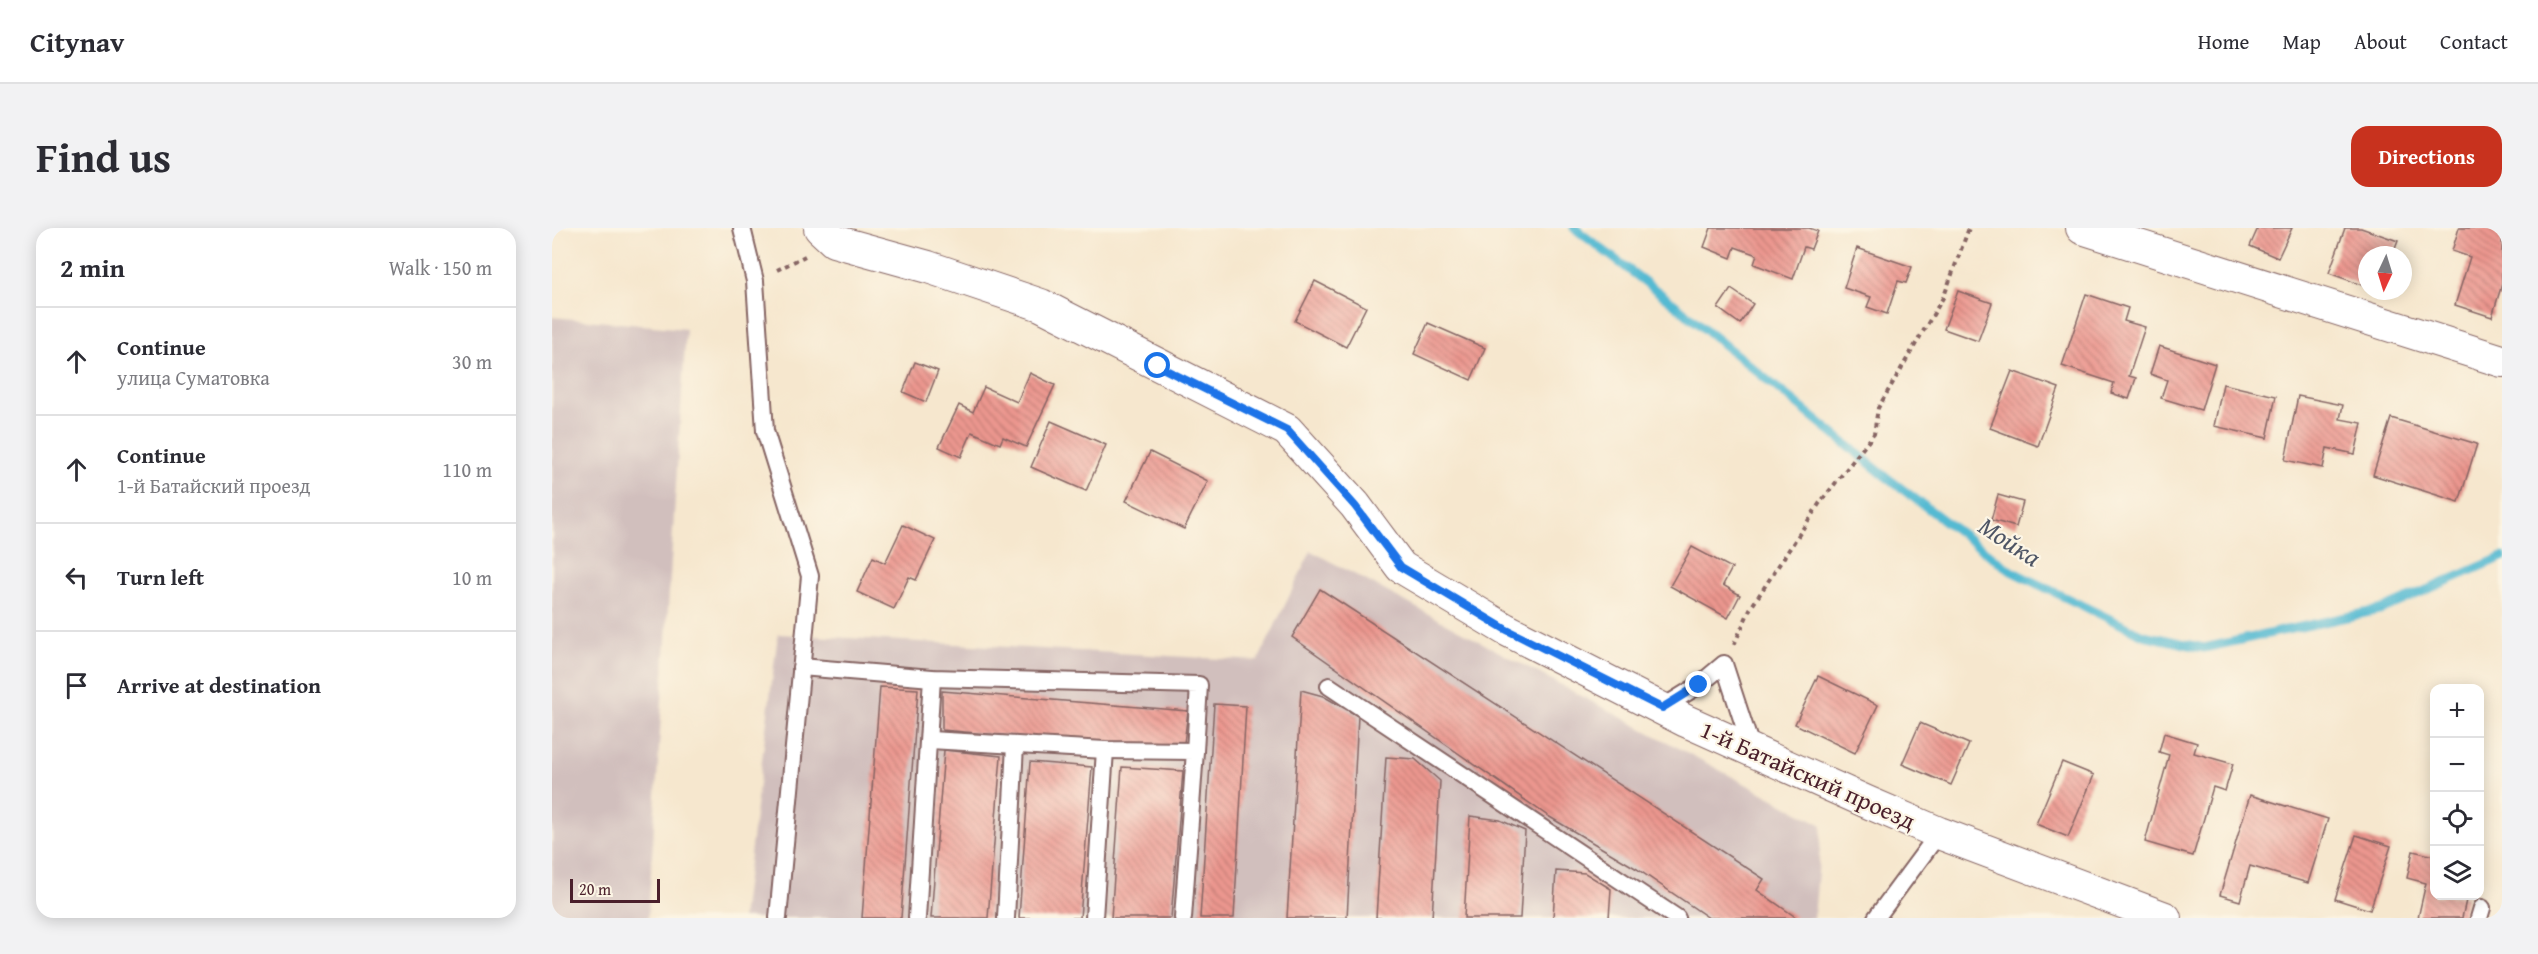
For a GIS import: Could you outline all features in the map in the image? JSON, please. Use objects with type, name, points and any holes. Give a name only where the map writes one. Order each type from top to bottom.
[{"type":"street","points":[[2082,228],[2502,361]]},
{"type":"street","name":"1-й Батайский проезд","points":[[827,235],[1041,305],[1287,430],[1355,506],[1401,567],[1505,629],[1662,708],[1939,833],[2165,918]]},
{"type":"lane","points":[[742,228],[755,281],[765,431],[810,576],[778,918]]},
{"type":"lane","points":[[1662,708],[1699,685],[1724,664],[1752,750]]},
{"type":"lane","points":[[801,667],[932,678],[1198,685],[1183,918]]},
{"type":"lane","points":[[917,918],[930,740],[932,678]]},
{"type":"lane","points":[[1329,686],[1677,918]]},
{"type":"lane","points":[[930,740],[1105,750],[1195,751]]},
{"type":"lane","points":[[1006,918],[1015,745]]},
{"type":"lane","points":[[1094,918],[1105,750]]},
{"type":"lane","points":[[1876,918],[1939,833]]},
{"type":"path","points":[[1724,664],[1750,609],[1819,504],[1874,434],[1878,408],[1944,296],[1969,228]]},
{"type":"path","points":[[755,281],[827,235]]},
{"type":"shaded area","points":[[552,317],[686,329],[648,918],[552,918]]},
{"type":"shaded area","points":[[1311,551],[1822,825],[1814,918],[742,918],[778,634],[1258,661]]},
{"type":"building","points":[[1711,228],[1809,228],[1818,231],[1811,249],[1804,247],[1793,279],[1754,264],[1757,255],[1735,247],[1731,258],[1704,247]]},
{"type":"building","points":[[2258,228],[2292,228],[2278,258],[2250,246]]},
{"type":"building","points":[[2345,228],[2361,228],[2398,241],[2396,246],[2358,246],[2358,284],[2329,273]]},
{"type":"building","points":[[2459,228],[2490,228],[2502,233],[2502,284],[2492,317],[2455,305],[2470,257],[2452,251]]},
{"type":"building","points":[[1857,248],[1912,267],[1906,283],[1898,281],[1887,314],[1867,307],[1871,297],[1844,288]]},
{"type":"building","points":[[1315,281],[1366,307],[1346,347],[1295,321]]},
{"type":"building","points":[[1731,289],[1753,304],[1740,324],[1718,308]]},
{"type":"building","points":[[1958,291],[1992,303],[1978,341],[1944,329]]},
{"type":"building","points":[[2086,294],[2128,308],[2124,321],[2145,327],[2129,376],[2136,378],[2129,399],[2111,393],[2114,383],[2062,366]]},
{"type":"building","points":[[1428,323],[1485,348],[1471,380],[1414,354]]},
{"type":"building","points":[[2159,346],[2215,364],[2201,410],[2161,398],[2167,380],[2150,374]]},
{"type":"building","points":[[915,362],[938,371],[926,402],[903,392]]},
{"type":"building","points":[[2012,371],[2059,388],[2038,446],[1990,428]]},
{"type":"building","points":[[1030,373],[1055,385],[1026,447],[1003,437],[1000,444],[972,432],[961,457],[939,447],[959,405],[973,412],[984,387],[1017,402]]},
{"type":"building","points":[[2223,384],[2276,396],[2267,438],[2214,426]]},
{"type":"building","points":[[2298,396],[2343,405],[2340,419],[2362,423],[2355,454],[2327,448],[2323,468],[2285,460]]},
{"type":"building","points":[[2391,418],[2477,444],[2459,502],[2373,475]]},
{"type":"building","points":[[1051,421],[1106,445],[1086,491],[1031,467]]},
{"type":"building","points":[[1150,452],[1208,481],[1184,529],[1126,501]]},
{"type":"building","points":[[1998,495],[2023,502],[2016,527],[1991,520]]},
{"type":"building","points":[[903,525],[935,540],[916,580],[909,577],[894,609],[857,592],[873,557],[885,563]]},
{"type":"building","points":[[1692,547],[1732,568],[1723,585],[1740,595],[1728,618],[1670,586]]},
{"type":"building","points":[[1320,589],[1764,879],[1757,890],[1797,918],[1709,918],[1637,869],[1548,816],[1292,637]]},
{"type":"building","points":[[1818,676],[1878,705],[1855,753],[1795,724]]},
{"type":"building","points":[[880,687],[918,689],[901,918],[862,918]]},
{"type":"building","points":[[1301,690],[1323,696],[1358,716],[1347,918],[1287,918]]},
{"type":"building","points":[[942,691],[1188,711],[1183,751],[942,730]]},
{"type":"building","points":[[1214,704],[1246,706],[1234,918],[1200,918]]},
{"type":"building","points":[[1920,723],[1969,744],[1951,785],[1902,764]]},
{"type":"building","points":[[2164,733],[2197,743],[2194,753],[2233,764],[2225,791],[2213,787],[2193,856],[2145,842],[2169,755],[2159,752]]},
{"type":"building","points":[[944,750],[1001,756],[988,918],[931,918]]},
{"type":"building","points":[[1386,757],[1415,759],[1440,781],[1432,918],[1376,918]]},
{"type":"building","points":[[1030,762],[1092,767],[1080,918],[1019,918]]},
{"type":"building","points":[[2062,762],[2094,775],[2068,837],[2036,824]]},
{"type":"building","points":[[1122,767],[1183,771],[1171,918],[1111,918]]},
{"type":"building","points":[[2250,795],[2328,819],[2308,883],[2250,866],[2240,901],[2220,895]]},
{"type":"building","points":[[1470,816],[1500,820],[1525,831],[1520,918],[1464,918]]},
{"type":"building","points":[[2356,835],[2391,846],[2370,910],[2335,899]]},
{"type":"building","points":[[2413,851],[2430,855],[2430,900],[2466,900],[2462,918],[2418,918],[2426,883],[2407,878]]},
{"type":"building","points":[[1556,871],[1585,873],[1611,889],[1609,918],[1553,918]]},
{"type":"waterway","name":"Мойка","points":[[1574,228],[1673,303],[1885,476],[2011,571],[2143,635],[2204,648],[2383,609],[2502,557]]},
{"type":"route","points":[[1158,366],[1287,430],[1355,506],[1401,567],[1505,629],[1662,708],[1699,685]]}]
